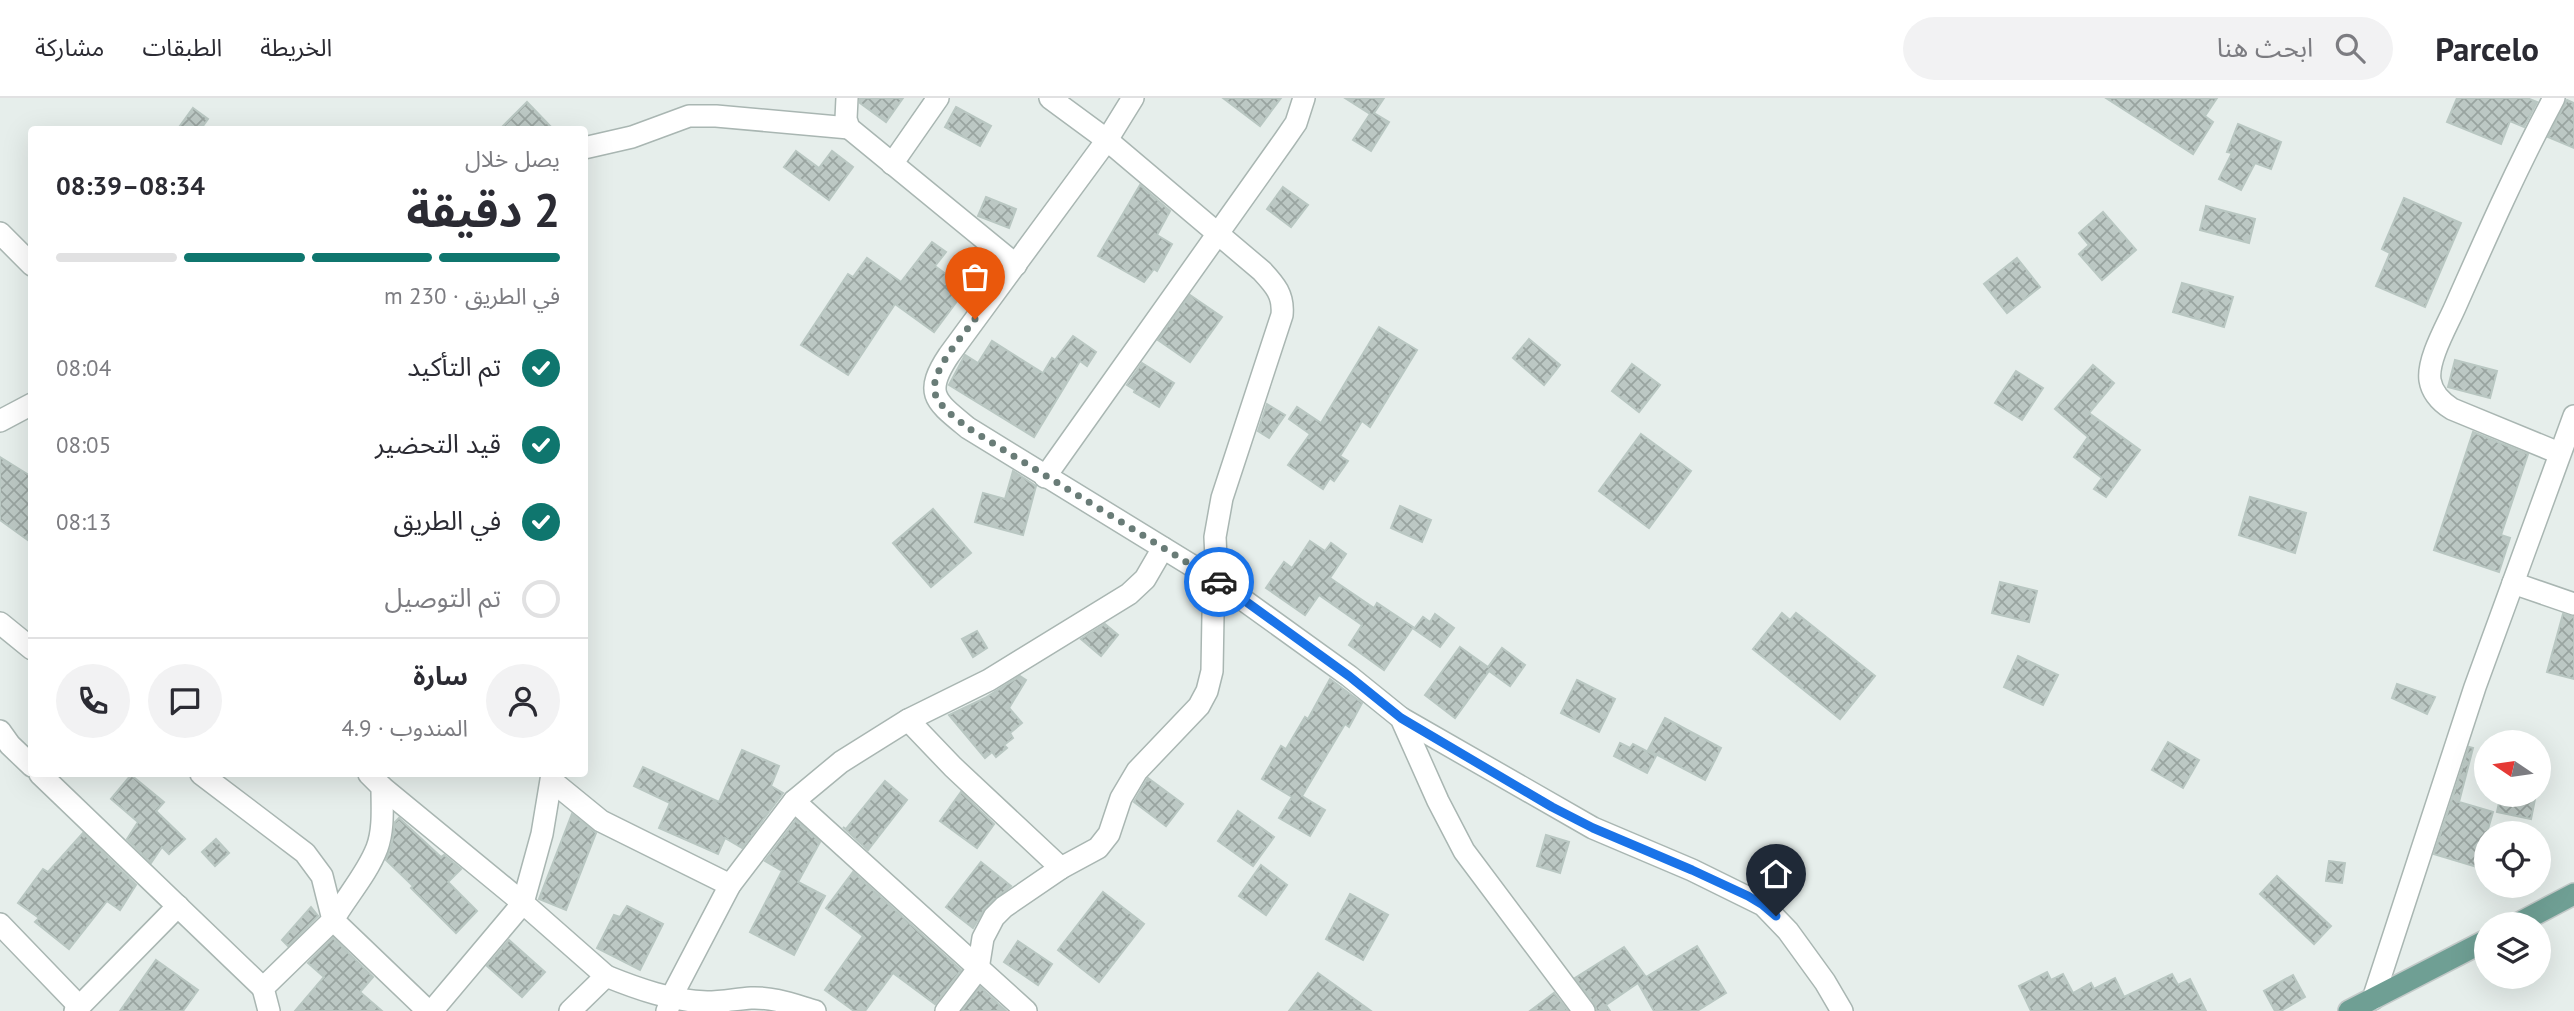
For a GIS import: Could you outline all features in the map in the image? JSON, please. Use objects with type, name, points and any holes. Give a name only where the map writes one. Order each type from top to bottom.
[{"type":"main road","points":[[2540,912],[2574,894]]},
{"type":"main road","points":[[2349,1011],[2474,947]]},
{"type":"street","points":[[847,98],[846,119],[849,128],[1016,265]]},
{"type":"street","points":[[892,164],[937,98]]},
{"type":"street","points":[[946,1011],[978,969],[983,938],[994,917],[1004,907],[1103,842],[1113,825],[1127,786],[1137,771],[1203,699],[1212,671],[1213,615],[1217,581],[1214,537],[1218,513],[1279,330],[1283,306],[1277,286],[1262,271],[1107,140],[1050,98]]},
{"type":"street","points":[[1133,98],[1107,140],[936,374],[934,390],[942,405],[968,428],[1217,581],[1349,676],[1401,718],[1552,807],[1763,905],[1788,931],[1825,982],[1842,1011]]},
{"type":"street","points":[[1045,477],[1296,123],[1304,98]]},
{"type":"street","points":[[2554,98],[2511,182],[2478,256],[2434,357],[2430,379],[2437,397],[2452,409],[2559,453]]},
{"type":"street","points":[[588,147],[632,137],[689,116],[849,128]]},
{"type":"street","points":[[0,233],[28,261]]},
{"type":"street","points":[[0,421],[28,406]]},
{"type":"street","points":[[2373,999],[2475,687],[2574,416]]},
{"type":"street","points":[[669,1004],[730,885],[794,801],[841,762],[908,720],[989,680],[1129,594],[1145,579],[1163,548]]},
{"type":"street","points":[[2512,583],[2574,604]]},
{"type":"street","points":[[0,623],[28,646]]},
{"type":"street","points":[[1401,718],[1464,851],[1584,1011]]},
{"type":"street","points":[[908,720],[953,767],[1061,868]]},
{"type":"street","points":[[3,744],[28,763]]},
{"type":"street","points":[[43,777],[263,988],[269,1011]]},
{"type":"street","points":[[205,777],[305,853],[323,876],[333,920],[430,1011],[523,903],[539,844],[552,777]]},
{"type":"street","points":[[552,777],[601,821],[730,885]]},
{"type":"street","points":[[263,988],[333,920],[365,873],[378,846],[382,824],[376,780]]},
{"type":"street","points":[[376,780],[606,976],[669,1004],[752,998],[772,999],[815,1011]]},
{"type":"street","points":[[794,801],[1026,1011]]},
{"type":"street","points":[[0,924],[77,1009],[178,906]]},
{"type":"street","points":[[570,1011],[606,976]]},
{"type":"building","points":[[860,98],[903,98],[886,122],[860,103]]},
{"type":"building","points":[[1223,98],[1281,98],[1260,126]]},
{"type":"building","points":[[1345,98],[1384,98],[1374,113],[1389,122],[1371,151],[1353,140],[1370,114]]},
{"type":"building","points":[[2106,98],[2217,98],[2205,116],[2213,122],[2193,154]]},
{"type":"building","points":[[2457,98],[2527,98],[2537,102],[2524,127],[2510,121],[2501,144],[2447,122]]},
{"type":"building","points":[[2567,100],[2574,103],[2574,148],[2548,137]]},
{"type":"building","points":[[527,102],[550,126],[503,126]]},
{"type":"building","points":[[956,107],[991,126],[980,146],[945,127]]},
{"type":"building","points":[[193,108],[208,119],[203,126],[180,126]]},
{"type":"building","points":[[2238,124],[2281,142],[2271,169],[2255,163],[2241,190],[2219,179],[2232,153],[2227,152]]},
{"type":"building","points":[[796,151],[819,168],[832,151],[853,167],[829,200],[784,167]]},
{"type":"building","points":[[1140,185],[1170,211],[1157,235],[1172,244],[1157,271],[1154,269],[1144,282],[1098,256]]},
{"type":"building","points":[[1283,187],[1308,205],[1291,227],[1267,209]]},
{"type":"building","points":[[986,197],[1016,209],[1009,228],[978,216]]},
{"type":"building","points":[[2404,198],[2461,223],[2425,307],[2376,286],[2390,253],[2382,249]]},
{"type":"building","points":[[2206,206],[2255,219],[2249,243],[2200,230]]},
{"type":"building","points":[[2103,212],[2136,250],[2102,280],[2079,254],[2089,245],[2079,233]]},
{"type":"building","points":[[932,242],[946,252],[935,266],[966,289],[934,332],[895,304],[848,375],[801,345],[848,274],[853,277],[867,258],[901,282]]},
{"type":"building","points":[[2017,258],[2040,287],[2007,313],[1984,284]]},
{"type":"building","points":[[2182,283],[2233,297],[2224,327],[2173,312]]},
{"type":"building","points":[[1190,295],[1222,317],[1190,362],[1158,340]]},
{"type":"building","points":[[1379,327],[1417,350],[1370,427],[1362,421],[1340,456],[1348,461],[1334,481],[1330,478],[1323,489],[1288,465],[1310,434],[1289,419],[1297,407],[1321,423]]},
{"type":"building","points":[[1073,336],[1096,352],[1087,366],[1080,361],[1034,437],[949,385],[965,355],[978,363],[992,341],[1043,373],[1052,358],[1055,360]]},
{"type":"building","points":[[1529,339],[1560,365],[1544,385],[1513,358]]},
{"type":"building","points":[[2455,360],[2497,371],[2490,398],[2448,387]]},
{"type":"building","points":[[1142,363],[1174,383],[1159,407],[1127,385]]},
{"type":"building","points":[[1632,364],[1660,385],[1639,412],[1612,391]]},
{"type":"building","points":[[2093,365],[2114,383],[2089,413],[2140,450],[2106,497],[2094,489],[2102,478],[2074,457],[2088,437],[2055,409]]},
{"type":"building","points":[[2016,371],[2043,388],[2022,420],[1995,403]]},
{"type":"building","points":[[1267,404],[1285,415],[1269,438],[1258,431]]},
{"type":"building","points":[[2473,432],[2528,454],[2501,535],[2510,538],[2499,572],[2434,550]]},
{"type":"building","points":[[1641,434],[1691,471],[1649,528],[1599,491]]},
{"type":"building","points":[[0,457],[28,474],[28,540],[0,520]]},
{"type":"building","points":[[1013,471],[1036,486],[1023,535],[975,522],[983,493],[1005,499]]},
{"type":"building","points":[[2250,497],[2306,513],[2295,553],[2239,535]]},
{"type":"building","points":[[1400,506],[1431,520],[1422,542],[1391,528]]},
{"type":"building","points":[[933,509],[971,553],[931,587],[893,543]]},
{"type":"building","points":[[1310,541],[1325,551],[1331,543],[1346,554],[1330,578],[1374,608],[1377,603],[1413,627],[1384,670],[1349,645],[1362,625],[1319,595],[1305,615],[1266,588],[1284,562],[1292,568]]},
{"type":"building","points":[[2000,582],[2037,591],[2029,622],[1992,613]]},
{"type":"building","points":[[1782,613],[1790,620],[1796,613],[1875,676],[1840,719],[1753,649]]},
{"type":"building","points":[[1435,614],[1454,628],[1440,647],[1414,629],[1423,617],[1430,622]]},
{"type":"building","points":[[2563,614],[2574,617],[2574,679],[2547,672]]},
{"type":"building","points":[[1105,624],[1118,635],[1101,656],[1081,639]]},
{"type":"building","points":[[977,631],[987,648],[973,657],[962,639]]},
{"type":"building","points":[[1460,647],[1488,667],[1502,648],[1525,665],[1510,686],[1489,671],[1455,718],[1425,695]]},
{"type":"building","points":[[2018,656],[2058,675],[2043,705],[2004,687]]},
{"type":"building","points":[[1020,676],[1026,680],[1009,708],[1022,723],[1010,733],[1013,738],[1004,745],[1007,748],[996,757],[992,752],[985,758],[949,715],[985,698]]},
{"type":"building","points":[[1330,679],[1362,703],[1349,727],[1345,724],[1302,796],[1325,810],[1310,836],[1279,818],[1292,797],[1262,779],[1281,746],[1286,749],[1305,717],[1308,719]]},
{"type":"building","points":[[1577,680],[1615,699],[1599,732],[1561,713]]},
{"type":"building","points":[[2397,684],[2435,697],[2427,714],[2392,698]]},
{"type":"building","points":[[1665,718],[1721,748],[1705,780],[1648,750]]},
{"type":"building","points":[[2168,742],[2199,760],[2183,788],[2152,770]]},
{"type":"building","points":[[1620,743],[1630,748],[1633,744],[1656,756],[1647,773],[1614,756]]},
{"type":"building","points":[[2469,747],[2473,748],[2459,802],[2493,812],[2490,821],[2474,821],[2474,866],[2434,854]]},
{"type":"building","points":[[742,750],[779,766],[771,786],[783,793],[742,848],[725,838],[718,854],[659,828],[670,803],[634,786],[643,767],[719,802]]},
{"type":"building","points":[[129,777],[133,777],[164,802],[156,811],[185,839],[169,854],[162,847],[151,863],[127,839],[138,822],[111,799]]},
{"type":"building","points":[[1148,778],[1183,804],[1166,826],[1134,802]]},
{"type":"building","points":[[885,781],[907,800],[868,850],[843,827],[846,829]]},
{"type":"building","points":[[961,792],[994,824],[977,848],[940,821]]},
{"type":"building","points":[[2498,807],[2533,807],[2531,819],[2497,812]]},
{"type":"building","points":[[1238,811],[1274,837],[1253,866],[1218,841]]},
{"type":"building","points":[[572,814],[596,833],[566,910],[539,899]]},
{"type":"building","points":[[399,818],[441,857],[444,855],[461,869],[448,882],[477,911],[456,933],[386,860],[395,822]]},
{"type":"building","points":[[796,820],[820,842],[798,882],[825,896],[794,955],[750,932],[782,871],[765,861]]},
{"type":"building","points":[[83,833],[136,885],[120,910],[107,901],[69,949],[35,922],[39,918],[18,903],[43,869],[48,872]]},
{"type":"building","points":[[1546,835],[1569,842],[1560,873],[1537,866]]},
{"type":"building","points":[[216,839],[229,853],[215,866],[202,852]]},
{"type":"building","points":[[2329,861],[2345,863],[2342,883],[2326,881]]},
{"type":"building","points":[[981,862],[1011,886],[985,908],[973,928],[946,907]]},
{"type":"building","points":[[1261,865],[1287,885],[1266,915],[1239,896]]},
{"type":"building","points":[[853,872],[961,970],[935,1004],[893,973],[865,1011],[854,1011],[825,990],[863,936],[826,908]]},
{"type":"building","points":[[2277,876],[2331,926],[2314,944],[2260,894]]},
{"type":"building","points":[[1103,892],[1144,924],[1099,982],[1058,950]]},
{"type":"building","points":[[1350,894],[1388,915],[1363,960],[1326,939]]},
{"type":"building","points":[[627,906],[663,924],[640,970],[597,948],[614,915],[620,917]]},
{"type":"building","points":[[311,907],[318,916],[288,946],[282,940]]},
{"type":"building","points":[[333,938],[373,977],[360,992],[382,1011],[295,1011],[324,977],[308,963]]},
{"type":"building","points":[[509,940],[545,972],[522,997],[487,966]]},
{"type":"building","points":[[1018,941],[1052,964],[1038,985],[1004,962]]},
{"type":"building","points":[[1697,946],[1726,993],[1697,1011],[1654,1011],[1638,983],[1606,1005],[1610,1011],[1597,1011],[1575,978],[1624,947],[1646,977]]},
{"type":"building","points":[[156,960],[198,990],[183,1011],[120,1011]]},
{"type":"building","points":[[2047,972],[2051,980],[2063,974],[2073,993],[2091,983],[2094,989],[2115,978],[2124,997],[2172,974],[2178,985],[2190,979],[2206,1011],[2031,1011],[2019,986]]},
{"type":"building","points":[[1318,973],[1371,1011],[1289,1011]]},
{"type":"building","points":[[2293,975],[2305,997],[2281,1011],[2275,1011],[2264,991]]},
{"type":"building","points":[[980,987],[1006,1011],[962,1011]]},
{"type":"building","points":[[1554,993],[1568,1011],[1530,1011]]},
{"type":"way so far","points":[[975,319],[936,374],[934,390],[942,405],[968,428],[1219,582]]},
{"type":"route","points":[[1219,582],[1349,676],[1401,718],[1552,807],[1593,828],[1748,896],[1776,916]]}]
